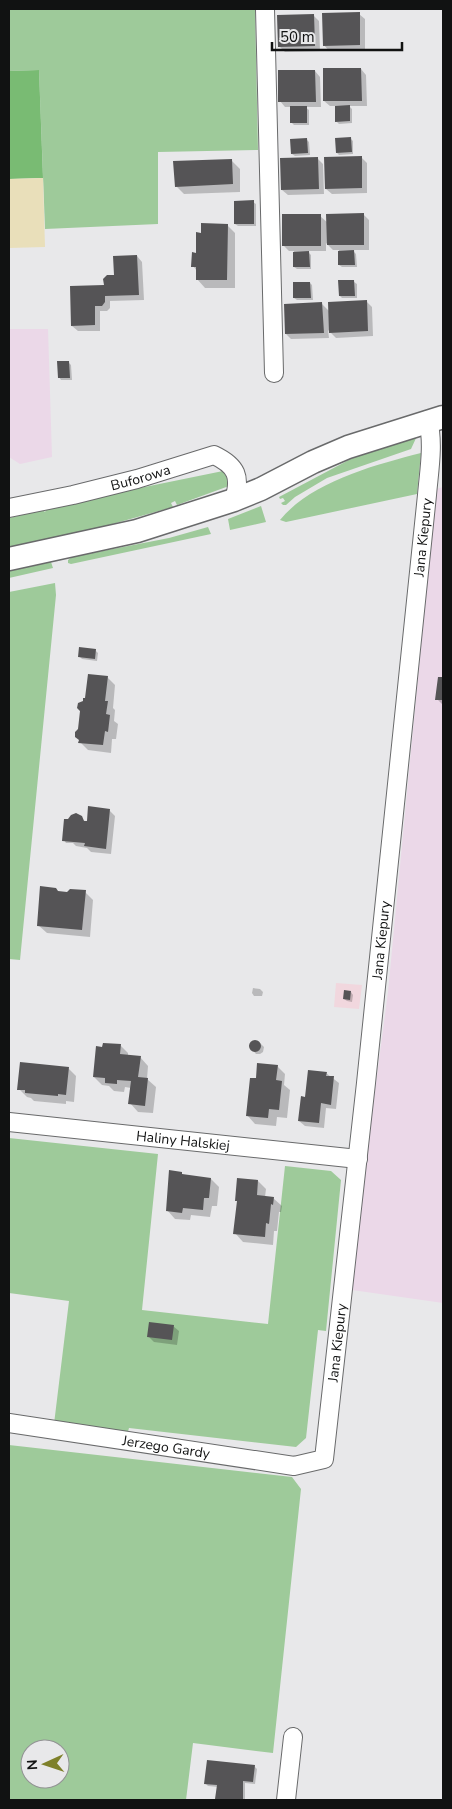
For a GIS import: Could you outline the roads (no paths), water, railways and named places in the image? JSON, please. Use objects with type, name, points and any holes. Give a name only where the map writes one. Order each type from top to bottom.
[{"type":"main road","points":[[9,559],[137,531],[234,500],[348,447],[436,419]]},
{"type":"street","points":[[265,9],[274,373]]},
{"type":"street","name":"Jana Kiepury","points":[[324,1459],[358,1159],[427,495],[430,428],[436,419]]},
{"type":"street","name":"Buforowa","points":[[9,508],[74,495],[214,456],[232,466],[238,477],[238,486],[234,500]]},
{"type":"street","name":"Haliny Halskiej","points":[[9,1122],[358,1159]]},
{"type":"street","name":"Jerzego Gardy","points":[[9,1423],[294,1466],[324,1459]]},
{"type":"street","points":[[286,1800],[292,1737]]}]
